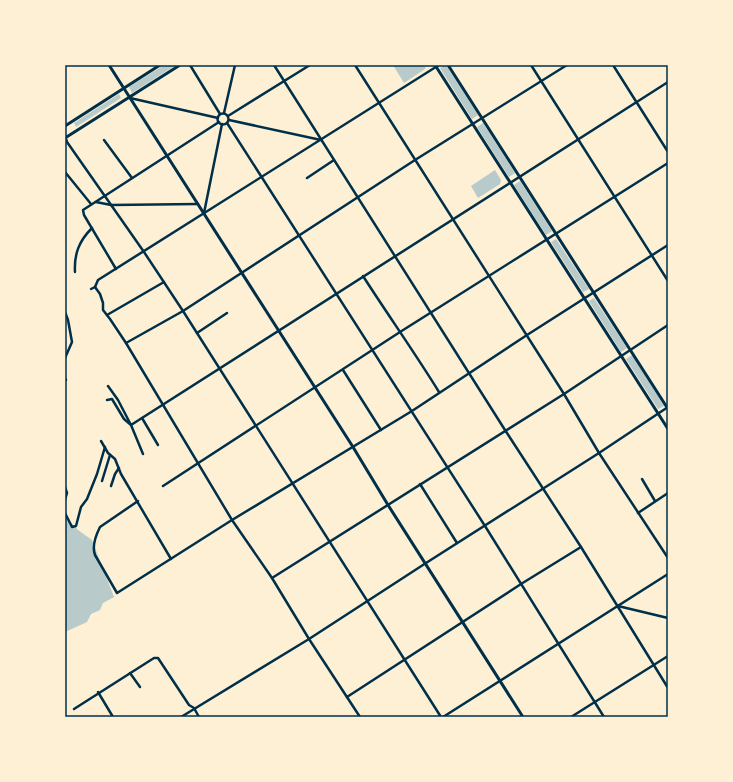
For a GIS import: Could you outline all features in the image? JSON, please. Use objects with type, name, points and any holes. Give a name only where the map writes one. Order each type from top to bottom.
[{"type":"street","points":[[109,65],[241,273],[279,330],[523,717]]},
{"type":"street","points":[[65,126],[160,65]]},
{"type":"street","points":[[180,65],[65,137],[67,142],[104,197],[144,252],[183,311],[442,717],[668,574]]},
{"type":"street","points":[[190,65],[220,114]]},
{"type":"street","points":[[235,65],[224,113],[299,236],[485,526],[604,717]]},
{"type":"street","points":[[274,65],[468,373],[581,547],[668,688]]},
{"type":"street","points":[[116,269],[84,215],[83,210],[166,156],[220,123],[228,120],[310,65]]},
{"type":"street","points":[[355,65],[454,219],[638,513],[668,558]]},
{"type":"street","points":[[181,717],[309,639],[668,408],[448,65]]},
{"type":"street","points":[[531,65],[668,281]]},
{"type":"street","points":[[126,344],[183,311],[415,160],[567,65]]},
{"type":"street","points":[[613,65],[668,152]]},
{"type":"street","points":[[91,289],[95,287],[98,280],[437,66],[668,429]]},
{"type":"street","points":[[131,425],[668,82]]},
{"type":"street","points":[[129,97],[218,118]]},
{"type":"street","points":[[204,214],[220,123],[218,118],[220,114],[224,113]]},
{"type":"street","points":[[228,120],[321,140]]},
{"type":"street","points":[[104,140],[132,178]]},
{"type":"street","points":[[307,178],[334,160]]},
{"type":"street","points":[[163,486],[315,389],[400,332],[490,277],[668,163]]},
{"type":"street","points":[[65,172],[91,204]]},
{"type":"street","points":[[96,202],[111,205],[198,204]]},
{"type":"street","points":[[75,272],[74,262],[80,242],[92,228]]},
{"type":"street","points":[[138,502],[100,528],[94,550],[95,555],[117,593],[232,520],[412,411],[468,373],[668,245]]},
{"type":"street","points":[[363,276],[439,392]]},
{"type":"street","points":[[107,315],[164,282]]},
{"type":"street","points":[[95,287],[100,294],[103,303],[103,310],[126,344],[197,464],[232,520],[272,578],[309,639],[360,717]]},
{"type":"street","points":[[65,312],[72,342],[65,358]]},
{"type":"street","points":[[197,333],[228,313]]},
{"type":"street","points":[[272,578],[564,394],[668,325]]},
{"type":"street","points":[[344,370],[381,430]]},
{"type":"street","points":[[108,386],[118,400],[131,425],[143,454]]},
{"type":"street","points":[[107,400],[112,399],[124,419],[131,425]]},
{"type":"street","points":[[142,418],[158,445]]},
{"type":"street","points":[[101,441],[110,455],[115,459],[171,559]]},
{"type":"street","points":[[65,513],[72,527],[76,526],[82,507],[87,499],[97,474],[105,447]]},
{"type":"street","points":[[102,480],[110,455]]},
{"type":"street","points":[[111,486],[115,474],[119,468]]},
{"type":"street","points":[[642,479],[656,501]]},
{"type":"street","points":[[420,484],[457,543]]},
{"type":"street","points":[[65,487],[67,497],[65,500]]},
{"type":"street","points":[[638,513],[668,493]]},
{"type":"street","points":[[347,697],[521,584],[581,547]]},
{"type":"street","points":[[617,606],[668,618]]},
{"type":"street","points":[[571,717],[668,656]]},
{"type":"street","points":[[74,709],[98,692],[154,658],[158,658],[189,705],[194,708],[199,717]]},
{"type":"street","points":[[130,673],[140,687]]},
{"type":"street","points":[[98,692],[114,717]]},
{"type":"shaded area","points":[[164,65],[176,65],[132,93],[129,87]]},
{"type":"shaded area","points":[[393,65],[426,65],[425,69],[404,83]]},
{"type":"shaded area","points":[[446,65],[478,115],[472,119],[440,68]]},
{"type":"shaded area","points":[[119,94],[121,98],[76,127],[74,123]]},
{"type":"shaded area","points":[[483,123],[515,173],[509,177],[477,127]]},
{"type":"shaded area","points":[[495,170],[501,180],[500,184],[478,198],[471,186]]},
{"type":"shaded area","points":[[520,181],[552,231],[546,235],[514,185]]},
{"type":"shaded area","points":[[556,239],[589,289],[583,292],[551,242]]},
{"type":"shaded area","points":[[594,298],[627,348],[621,352],[589,301]]},
{"type":"shaded area","points":[[632,355],[664,406],[658,409],[626,359]]},
{"type":"shaded area","points":[[65,516],[78,530],[92,540],[114,597],[103,603],[100,610],[91,614],[87,622],[65,632]]}]
